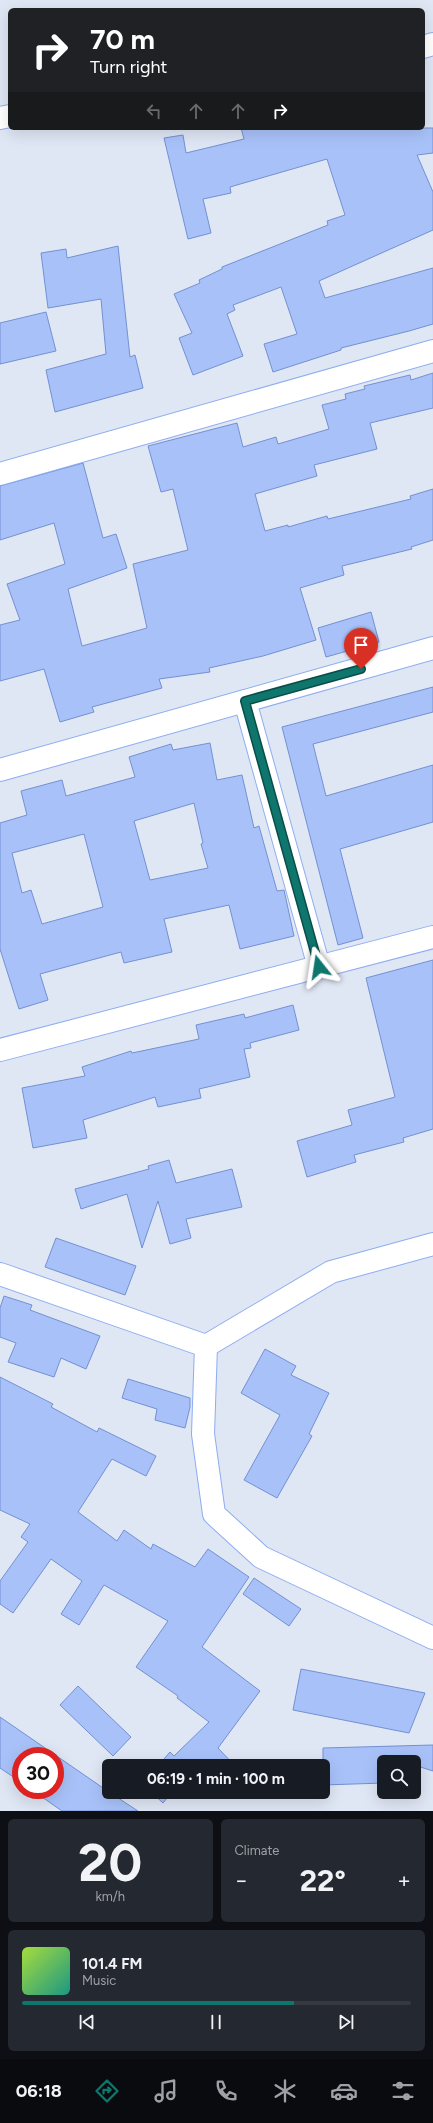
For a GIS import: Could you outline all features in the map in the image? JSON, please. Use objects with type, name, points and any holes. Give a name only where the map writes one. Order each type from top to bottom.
[{"type":"street","points":[[0,474],[433,351]]},
{"type":"street","points":[[0,770],[433,648]]},
{"type":"street","points":[[245,701],[319,967]]},
{"type":"street","points":[[0,1050],[433,937]]},
{"type":"street","points":[[0,1274],[206,1346],[331,1272],[433,1244]]},
{"type":"street","points":[[206,1346],[203,1434],[214,1514],[260,1557],[433,1638]]},
{"type":"building","points":[[425,128],[433,128],[433,153],[417,155],[433,192],[433,230],[319,281],[325,298],[433,268],[433,324],[341,348],[341,350],[273,372],[264,344],[297,334],[281,287],[233,305],[235,310],[227,314],[243,356],[193,375],[179,338],[192,333],[174,294],[200,283],[199,280],[222,269],[222,267],[328,225],[327,221],[345,215],[327,159],[230,187],[231,193],[203,199],[211,233],[188,239],[164,138],[183,135],[186,153],[244,139],[242,130],[425,130]]},
{"type":"building","points":[[118,246],[130,357],[135,355],[143,388],[55,412],[46,370],[106,354],[101,299],[48,308],[41,253],[66,249],[67,258]]},
{"type":"building","points":[[46,312],[56,351],[0,364],[0,323]]},
{"type":"building","points":[[433,373],[433,408],[370,423],[377,449],[314,465],[317,476],[255,494],[265,531],[288,525],[288,527],[327,516],[328,519],[411,499],[410,496],[433,489],[433,540],[411,547],[412,549],[342,566],[344,575],[300,588],[316,640],[263,656],[209,668],[210,672],[159,679],[162,688],[92,707],[94,712],[60,722],[44,669],[0,681],[0,625],[20,620],[7,584],[65,564],[54,523],[0,540],[0,486],[83,463],[103,538],[116,534],[127,568],[68,589],[82,646],[147,628],[133,564],[188,550],[173,489],[161,492],[148,446],[237,423],[243,447],[276,437],[278,444],[329,429],[322,405],[346,399],[345,394],[365,389],[364,386],[410,375],[411,380]]},
{"type":"building","points":[[371,612],[379,642],[326,657],[318,628]]},
{"type":"building","points":[[433,687],[433,712],[313,744],[326,796],[433,765],[433,822],[340,849],[363,938],[338,945],[282,727]]},
{"type":"building","points":[[210,743],[217,780],[242,775],[254,828],[259,826],[277,891],[284,890],[294,936],[240,949],[229,905],[164,919],[172,952],[124,963],[121,952],[40,974],[48,1000],[19,1009],[0,949],[0,823],[27,815],[21,791],[62,780],[66,796],[135,777],[129,757],[171,744],[173,750]],"holes":[[[194,803],[203,843],[201,844],[208,868],[150,880],[134,821]],[[84,834],[103,907],[42,924],[31,890],[22,893],[12,853]]]},
{"type":"building","points":[[433,960],[433,1129],[403,1138],[404,1142],[354,1155],[356,1162],[307,1177],[297,1141],[352,1125],[348,1110],[395,1097],[366,978]]},
{"type":"building","points":[[293,1005],[299,1030],[250,1043],[251,1048],[244,1049],[250,1077],[199,1089],[201,1098],[158,1107],[155,1097],[83,1120],[87,1138],[33,1148],[22,1088],[85,1076],[82,1067],[131,1051],[132,1053],[199,1039],[196,1025],[244,1014],[245,1018]]},
{"type":"building","points":[[169,1160],[176,1183],[232,1169],[242,1207],[186,1219],[191,1238],[170,1244],[158,1201],[142,1248],[127,1194],[81,1209],[75,1189],[149,1169],[148,1166]]},
{"type":"building","points":[[56,1238],[136,1266],[125,1295],[45,1267]]},
{"type":"building","points":[[4,1296],[32,1305],[30,1310],[100,1336],[86,1369],[61,1358],[54,1377],[8,1362],[16,1343],[0,1337],[0,1308]]},
{"type":"building","points":[[265,1349],[296,1366],[291,1375],[329,1393],[309,1434],[312,1436],[277,1498],[244,1480],[280,1415],[241,1393]]},
{"type":"building","points":[[0,1377],[53,1404],[51,1407],[97,1432],[99,1428],[156,1456],[146,1476],[112,1459],[78,1512],[117,1541],[124,1530],[151,1549],[153,1544],[195,1567],[208,1549],[249,1577],[202,1647],[260,1691],[218,1748],[228,1759],[164,1759],[170,1752],[174,1756],[209,1722],[177,1698],[178,1696],[136,1667],[168,1621],[104,1585],[79,1625],[61,1614],[82,1581],[51,1559],[13,1613],[0,1604],[0,1581],[28,1542],[21,1537],[30,1524],[0,1510]]},
{"type":"building","points":[[128,1379],[190,1398],[190,1407],[185,1428],[155,1420],[157,1409],[122,1398]]},
{"type":"building","points":[[254,1578],[301,1609],[289,1626],[243,1594]]},
{"type":"building","points":[[301,1669],[425,1693],[409,1733],[293,1710]]},
{"type":"building","points":[[78,1686],[131,1737],[113,1756],[60,1705]]},
{"type":"building","points":[[0,1717],[44,1747],[12,1747],[12,1776],[0,1768]]},
{"type":"building","points":[[433,1745],[433,1771],[421,1767],[421,1755],[377,1755],[377,1783],[330,1785],[330,1759],[323,1759],[323,1748]]},
{"type":"building","points":[[64,1761],[102,1787],[102,1799],[120,1799],[138,1811],[62,1811],[45,1799],[64,1799]]},
{"type":"building","points":[[159,1799],[166,1799],[163,1803]]},
{"type":"route","points":[[319,967],[245,701],[361,669]]}]
